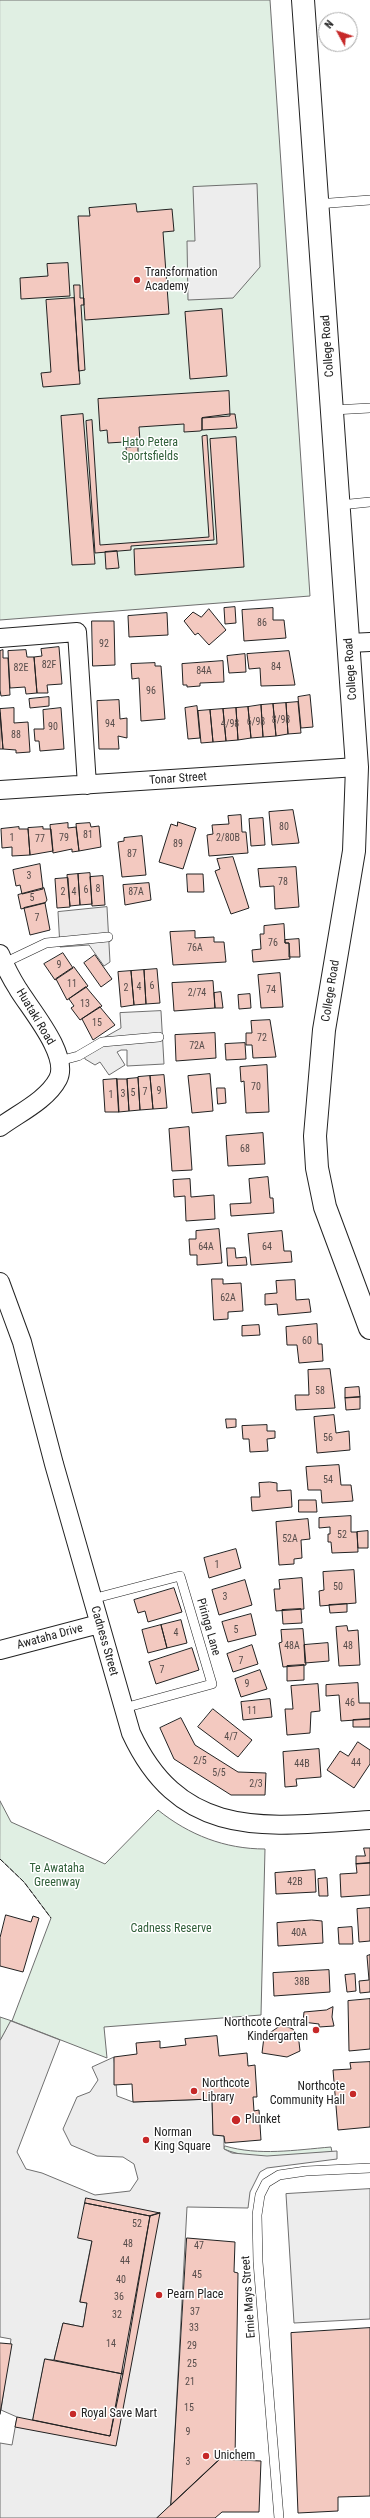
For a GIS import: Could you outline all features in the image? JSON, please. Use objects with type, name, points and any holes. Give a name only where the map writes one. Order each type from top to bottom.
[{"type":"main road","name":"College Road","points":[[303,0],[340,505],[360,642],[354,851],[324,1030],[315,1136],[317,1168],[325,1207],[370,1328]]},
{"type":"street","points":[[0,638],[77,632],[86,785]]},
{"type":"street","name":"Tonar Street","points":[[0,790],[357,767]]},
{"type":"street","name":"Huataki Road","points":[[0,1127],[52,1089],[59,1077],[59,1061],[47,1033],[2,958]]},
{"type":"street","name":"Cadness Street","points":[[0,1282],[5,1310],[22,1342],[92,1599],[131,1734],[151,1769],[172,1791],[201,1811],[234,1822],[248,1824],[370,1820]]},
{"type":"street","name":"Awataha Drive","points":[[0,1650],[100,1624]]},
{"type":"lane","points":[[317,204],[370,200]]},
{"type":"lane","points":[[333,410],[370,408]]},
{"type":"lane","points":[[340,505],[370,502]]},
{"type":"lane","points":[[2,958],[46,943],[108,937]]},
{"type":"lane","points":[[59,1061],[78,1056],[102,1042],[159,1037]]},
{"type":"lane","name":"Piringa Lane","points":[[92,1599],[180,1576],[212,1684],[124,1708]]},
{"type":"lane","name":"Ernie Mays Street","points":[[279,2518],[258,2262],[257,2215],[260,2195],[266,2183],[279,2175],[306,2171],[370,2168]]},
{"type":"green space","name":"Hato Petera Sportsfields","points":[[0,0],[270,0],[310,596],[0,620]]},
{"type":"green space","name":"Cadness Reserve","points":[[0,1801],[11,1822],[105,1864],[158,1810],[182,1827],[208,1839],[236,1846],[265,1849],[261,2015],[104,2027],[107,2058],[12,2021],[51,1918],[24,1882],[0,1859]]},
{"type":"green space","points":[[0,2017],[12,2021],[0,2041]]},
{"type":"green space","points":[[225,2146],[264,2152],[331,2147],[332,2152],[263,2157],[236,2153],[224,2149]]},
{"type":"shaded area","points":[[257,184],[260,267],[233,298],[188,300],[187,241],[195,241],[193,187]]},
{"type":"shaded area","points":[[107,907],[110,962],[104,966],[89,945],[60,947],[58,912]]},
{"type":"shaded area","points":[[161,1011],[164,1064],[127,1066],[127,1050],[121,1050],[117,1052],[125,1065],[109,1075],[100,1062],[95,1065],[85,1059],[82,1050],[121,1028],[120,1013]]},
{"type":"shaded area","points":[[11,2021],[60,2040],[17,2152],[26,2169],[42,2173],[95,2195],[130,2191],[138,2179],[134,2164],[123,2157],[97,2156],[71,2145],[63,2129],[77,2097],[90,2092],[98,2080],[92,2067],[114,2057],[117,2096],[133,2102],[212,2099],[213,2134],[224,2136],[224,2149],[232,2153],[267,2156],[337,2151],[337,2159],[267,2168],[260,2172],[250,2192],[248,2208],[187,2207],[171,2505],[157,2518],[0,2518],[0,2443],[12,2445],[17,2417],[1,2410],[11,2339],[0,2337],[0,2041]],"holes":[[[92,2241],[123,2374],[110,2436],[33,2420],[45,2359],[54,2360],[63,2323],[83,2327],[87,2303],[80,2302]]]},
{"type":"shaded area","points":[[370,2189],[370,2319],[294,2323],[286,2194]]},
{"type":"building","points":[[136,204],[137,212],[172,209],[174,231],[163,232],[169,314],[85,320],[78,216],[90,216],[89,208]]},
{"type":"building","points":[[68,263],[70,296],[21,299],[20,278],[48,276],[47,264]]},
{"type":"building","points":[[74,285],[80,285],[80,298],[84,298],[84,305],[81,305],[85,370],[79,371]]},
{"type":"building","points":[[74,298],[80,384],[43,387],[41,373],[51,372],[46,300]]},
{"type":"building","points":[[222,309],[227,376],[190,379],[185,312]]},
{"type":"building","points":[[229,391],[230,416],[202,418],[202,430],[200,431],[184,432],[184,424],[139,427],[140,441],[108,443],[107,430],[100,431],[98,399]]},
{"type":"building","points":[[83,414],[95,564],[72,565],[61,416]]},
{"type":"building","points":[[235,414],[237,428],[202,430],[202,418]]},
{"type":"building","points":[[92,420],[100,545],[209,537],[202,436],[207,435],[214,540],[131,546],[131,550],[95,553],[86,421]]},
{"type":"building","points":[[236,437],[244,567],[135,575],[134,549],[217,544],[210,439]]},
{"type":"building","points":[[138,447],[138,457],[127,457],[126,448]]},
{"type":"building","points":[[117,551],[119,568],[106,569],[105,552]]},
{"type":"building","points":[[235,607],[236,623],[225,624],[224,608]]},
{"type":"building","points":[[273,608],[273,620],[284,620],[286,638],[244,641],[242,610]]},
{"type":"building","points":[[209,609],[226,630],[209,645],[198,633],[195,635],[184,621],[193,612],[201,617]]},
{"type":"building","points":[[167,613],[168,635],[129,637],[128,616]]},
{"type":"building","points":[[92,621],[114,621],[115,665],[93,666]]},
{"type":"building","points":[[59,647],[62,684],[47,685],[48,693],[37,693],[34,657],[42,656],[41,649]]},
{"type":"building","points":[[3,650],[3,658],[8,658],[10,695],[1,696],[0,651]]},
{"type":"building","points":[[26,650],[27,657],[34,657],[37,693],[26,694],[25,687],[10,688],[8,651]]},
{"type":"building","points":[[289,651],[295,685],[261,686],[260,668],[249,669],[247,654]]},
{"type":"building","points":[[245,654],[246,672],[229,673],[227,656]]},
{"type":"building","points":[[223,661],[224,682],[200,683],[200,686],[187,687],[187,685],[183,685],[182,664]]},
{"type":"building","points":[[155,663],[155,666],[161,666],[165,719],[141,721],[139,678],[132,679],[131,664]]},
{"type":"building","points":[[310,695],[313,727],[301,728],[298,697]]},
{"type":"building","points":[[49,697],[49,706],[30,708],[29,699]]},
{"type":"building","points":[[119,700],[120,719],[127,718],[127,738],[118,736],[119,749],[99,749],[97,701]]},
{"type":"building","points":[[298,702],[301,733],[288,734],[286,703]]},
{"type":"building","points":[[286,703],[288,734],[276,736],[273,704]]},
{"type":"building","points":[[273,704],[276,736],[263,737],[261,705]]},
{"type":"building","points":[[261,705],[263,737],[251,738],[248,707]]},
{"type":"building","points":[[197,706],[200,738],[188,739],[185,708]]},
{"type":"building","points":[[248,707],[251,738],[238,740],[236,708]]},
{"type":"building","points":[[14,708],[14,723],[28,722],[30,752],[16,753],[16,750],[3,749],[0,709]]},
{"type":"building","points":[[61,708],[64,749],[40,751],[39,741],[35,741],[34,729],[44,729],[43,710]]},
{"type":"building","points":[[236,708],[238,740],[226,741],[223,709]]},
{"type":"building","points":[[223,709],[226,741],[213,742],[210,710]]},
{"type":"building","points":[[210,710],[213,742],[201,743],[198,711]]},
{"type":"building","points":[[0,713],[3,749],[0,749]]},
{"type":"building","points":[[293,810],[299,843],[272,845],[269,812]]},
{"type":"building","points":[[241,815],[242,832],[246,832],[248,853],[209,856],[207,835],[213,834],[212,825],[229,824],[228,816]]},
{"type":"building","points":[[263,818],[265,845],[251,846],[249,819]]},
{"type":"building","points":[[178,822],[196,828],[183,869],[159,862],[171,824],[177,826]]},
{"type":"building","points":[[68,823],[68,828],[76,827],[79,851],[72,852],[72,849],[53,853],[50,825]]},
{"type":"building","points":[[90,823],[91,827],[99,826],[101,847],[79,851],[76,824]]},
{"type":"building","points":[[19,827],[19,829],[28,829],[30,855],[12,856],[12,847],[2,848],[1,829]]},
{"type":"building","points":[[43,827],[43,829],[51,829],[53,851],[30,855],[28,828]]},
{"type":"building","points":[[142,836],[146,875],[122,877],[118,842],[124,841],[124,838]]},
{"type":"building","points":[[233,857],[249,908],[231,914],[215,871],[220,869],[217,859]]},
{"type":"building","points":[[40,864],[43,889],[22,894],[20,885],[16,886],[13,870]]},
{"type":"building","points":[[296,867],[299,907],[275,909],[274,886],[260,887],[258,869]]},
{"type":"building","points":[[90,873],[92,904],[80,905],[78,874]]},
{"type":"building","points":[[78,874],[80,905],[70,906],[67,875]]},
{"type":"building","points":[[187,874],[203,874],[204,892],[188,892]]},
{"type":"building","points":[[103,876],[105,905],[92,906],[90,877]]},
{"type":"building","points":[[68,878],[70,907],[57,908],[55,879]]},
{"type":"building","points":[[149,883],[151,900],[125,905],[123,885]]},
{"type":"building","points":[[44,888],[47,900],[45,903],[21,909],[18,895]]},
{"type":"building","points":[[45,903],[50,930],[30,935],[24,908]]},
{"type":"building","points":[[284,924],[285,943],[289,943],[290,959],[253,962],[252,950],[261,949],[260,934],[264,934],[264,926]]},
{"type":"building","points":[[195,931],[195,938],[214,937],[214,942],[224,942],[226,962],[173,965],[170,932]]},
{"type":"building","points":[[299,939],[300,957],[289,957],[289,943],[285,943],[285,940]]},
{"type":"building","points":[[63,953],[73,968],[55,980],[44,964]]},
{"type":"building","points":[[95,955],[112,979],[101,987],[84,963]]},
{"type":"building","points":[[74,967],[88,986],[67,1000],[56,979]]},
{"type":"building","points":[[157,969],[160,1003],[146,1004],[144,970]]},
{"type":"building","points":[[144,970],[146,1004],[134,1005],[131,971]]},
{"type":"building","points":[[131,971],[134,1005],[121,1007],[118,972]]},
{"type":"building","points":[[280,973],[283,1007],[261,1008],[258,975]]},
{"type":"building","points":[[213,981],[215,1008],[174,1011],[172,983]]},
{"type":"building","points":[[86,987],[102,1006],[80,1020],[71,1008],[74,1006],[69,999]]},
{"type":"building","points":[[221,992],[223,1008],[215,1008],[214,993]]},
{"type":"building","points":[[250,994],[251,1008],[239,1009],[238,995]]},
{"type":"building","points":[[100,1007],[115,1025],[93,1040],[82,1019]]},
{"type":"building","points":[[270,1020],[276,1057],[253,1058],[252,1045],[246,1045],[246,1033],[252,1033],[251,1021]]},
{"type":"building","points":[[215,1033],[216,1058],[176,1061],[175,1035]]},
{"type":"building","points":[[245,1043],[246,1059],[226,1060],[225,1044]]},
{"type":"building","points":[[267,1065],[269,1112],[246,1113],[244,1081],[241,1082],[240,1067]]},
{"type":"building","points":[[210,1074],[213,1111],[192,1113],[188,1076]]},
{"type":"building","points":[[164,1075],[167,1108],[153,1109],[150,1076]]},
{"type":"building","points":[[150,1076],[153,1109],[140,1110],[138,1077]]},
{"type":"building","points":[[138,1078],[140,1110],[129,1111],[127,1079]]},
{"type":"building","points":[[117,1079],[119,1112],[105,1112],[103,1080]]},
{"type":"building","points":[[117,1079],[127,1079],[129,1111],[119,1112]]},
{"type":"building","points":[[217,1088],[225,1088],[226,1103],[218,1104]]},
{"type":"building","points":[[189,1127],[192,1170],[172,1171],[169,1129]]},
{"type":"building","points":[[263,1133],[265,1164],[228,1166],[226,1136]]},
{"type":"building","points":[[268,1177],[270,1198],[273,1198],[274,1213],[231,1216],[230,1204],[251,1203],[249,1179]]},
{"type":"building","points":[[190,1179],[191,1197],[214,1195],[215,1219],[186,1221],[185,1196],[174,1197],[173,1180]]},
{"type":"building","points":[[219,1229],[222,1263],[197,1265],[197,1255],[190,1255],[189,1239],[196,1239],[196,1231]]},
{"type":"building","points":[[282,1231],[284,1251],[291,1251],[292,1262],[251,1265],[248,1234]]},
{"type":"building","points":[[227,1248],[235,1248],[236,1258],[246,1257],[247,1265],[228,1266]]},
{"type":"building","points":[[212,1279],[223,1279],[223,1284],[241,1283],[243,1311],[228,1312],[228,1319],[214,1320]]},
{"type":"building","points":[[295,1280],[296,1300],[309,1299],[311,1312],[278,1315],[277,1304],[265,1305],[265,1294],[277,1293],[276,1281]]},
{"type":"building","points":[[317,1324],[318,1344],[322,1344],[323,1361],[299,1363],[297,1345],[287,1345],[286,1327]]},
{"type":"building","points":[[259,1325],[260,1335],[242,1336],[242,1326]]},
{"type":"building","points":[[330,1369],[335,1408],[296,1410],[295,1395],[309,1395],[308,1370]]},
{"type":"building","points":[[359,1387],[360,1397],[345,1398],[345,1388]]},
{"type":"building","points":[[360,1397],[360,1409],[346,1410],[345,1398]]},
{"type":"building","points":[[334,1415],[336,1433],[349,1431],[350,1450],[317,1453],[314,1417]]},
{"type":"building","points":[[226,1419],[236,1419],[236,1427],[227,1428]]},
{"type":"building","points":[[267,1425],[267,1431],[275,1431],[275,1438],[267,1439],[268,1451],[250,1452],[249,1439],[243,1439],[242,1426]]},
{"type":"building","points":[[339,1465],[341,1485],[351,1485],[353,1501],[322,1503],[321,1490],[308,1490],[306,1467]]},
{"type":"building","points":[[259,1483],[277,1483],[277,1491],[291,1490],[292,1507],[252,1511],[251,1497],[260,1497]]},
{"type":"building","points":[[299,1500],[316,1500],[317,1512],[299,1512]]},
{"type":"building","points":[[351,1516],[351,1532],[357,1532],[358,1552],[332,1553],[331,1542],[328,1542],[330,1527],[319,1528],[319,1518]]},
{"type":"building","points":[[308,1519],[310,1539],[301,1540],[302,1558],[294,1559],[294,1564],[279,1565],[276,1522]]},
{"type":"building","points":[[368,1531],[368,1548],[358,1548],[357,1532]]},
{"type":"building","points":[[236,1549],[241,1568],[209,1578],[204,1558]]},
{"type":"building","points":[[354,1570],[356,1603],[320,1606],[319,1591],[324,1590],[323,1572]]},
{"type":"building","points":[[302,1578],[304,1609],[276,1611],[274,1589],[280,1589],[279,1580]]},
{"type":"building","points":[[245,1580],[252,1605],[219,1615],[212,1590]]},
{"type":"building","points":[[174,1588],[182,1612],[148,1622],[145,1611],[138,1613],[134,1600]]},
{"type":"building","points":[[347,1604],[347,1612],[330,1613],[329,1605]]},
{"type":"building","points":[[301,1609],[302,1623],[283,1624],[282,1610]]},
{"type":"building","points":[[251,1614],[256,1635],[228,1642],[222,1622]]},
{"type":"building","points":[[181,1620],[187,1643],[167,1648],[161,1625]]},
{"type":"building","points":[[161,1625],[167,1648],[148,1653],[142,1630]]},
{"type":"building","points":[[347,1626],[348,1631],[358,1630],[360,1665],[339,1666],[336,1627]]},
{"type":"building","points":[[303,1629],[306,1665],[283,1667],[279,1643],[282,1642],[281,1630]]},
{"type":"building","points":[[328,1643],[329,1661],[305,1663],[304,1645]]},
{"type":"building","points":[[252,1645],[258,1664],[233,1672],[227,1654]]},
{"type":"building","points":[[192,1648],[199,1670],[156,1684],[149,1662]]},
{"type":"building","points":[[304,1665],[304,1680],[287,1681],[287,1666]]},
{"type":"building","points":[[260,1670],[267,1689],[241,1697],[235,1679]]},
{"type":"building","points":[[358,1683],[359,1703],[370,1703],[370,1719],[341,1721],[339,1695],[326,1696],[326,1685]]},
{"type":"building","points":[[318,1684],[320,1711],[311,1712],[310,1733],[287,1735],[285,1709],[293,1709],[291,1686]]},
{"type":"building","points":[[270,1699],[272,1717],[243,1720],[241,1702]]},
{"type":"building","points":[[213,1709],[252,1740],[238,1757],[198,1727]]},
{"type":"building","points":[[181,1718],[195,1745],[238,1772],[266,1773],[265,1795],[231,1795],[174,1759],[160,1728]]},
{"type":"building","points":[[370,1719],[370,1727],[353,1727],[353,1720]]},
{"type":"building","points":[[358,1742],[370,1750],[370,1764],[354,1788],[327,1770],[340,1751],[348,1756]]},
{"type":"building","points":[[319,1749],[321,1777],[296,1779],[297,1786],[285,1787],[283,1752]]},
{"type":"building","points":[[364,1848],[370,1848],[370,1863],[356,1864],[356,1856],[365,1856]]},
{"type":"building","points":[[370,1863],[370,1895],[341,1897],[340,1874],[357,1873],[356,1864]]},
{"type":"building","points":[[315,1870],[316,1892],[276,1894],[275,1873]]},
{"type":"building","points":[[327,1878],[328,1896],[319,1896],[318,1879]]},
{"type":"building","points":[[370,1908],[370,1941],[359,1942],[357,1909]]},
{"type":"building","points":[[6,1915],[31,1922],[33,1916],[39,1918],[23,1972],[0,1966],[0,1938]]},
{"type":"building","points":[[312,1920],[322,1921],[323,1943],[278,1946],[277,1923]]},
{"type":"building","points":[[352,1927],[353,1944],[339,1944],[338,1928]]},
{"type":"building","points":[[370,1955],[370,1992],[360,1993],[359,1981],[369,1980],[367,1956]]},
{"type":"building","points":[[329,1970],[330,1992],[274,1996],[273,1973]]},
{"type":"building","points":[[355,1974],[356,1991],[347,1992],[345,1975]]},
{"type":"building","points":[[370,1999],[370,2049],[349,2051],[348,2001]]},
{"type":"building","points":[[333,2007],[332,2017],[334,2026],[319,2027],[319,2024],[303,2022],[304,2012],[326,2010]]},
{"type":"building","points":[[282,2025],[293,2029],[299,2042],[300,2051],[287,2057],[262,2053],[264,2037]]},
{"type":"building","name":"Northcote Library","points":[[217,2036],[219,2056],[247,2053],[248,2066],[255,2065],[257,2097],[253,2097],[254,2111],[259,2110],[261,2140],[225,2143],[224,2136],[213,2135],[212,2099],[133,2102],[132,2084],[114,2085],[114,2057],[137,2054],[136,2043],[160,2041],[160,2048],[186,2045],[185,2039]]},
{"type":"building","name":"Northcote Community Hall","points":[[370,2062],[370,2127],[338,2130],[333,2070],[351,2069],[350,2063]]},
{"type":"building","points":[[86,2198],[160,2213],[150,2216],[85,2203]]},
{"type":"building","points":[[85,2203],[150,2216],[123,2374],[54,2360],[63,2323],[83,2327],[87,2303],[80,2302],[92,2241],[78,2238]]},
{"type":"building","points":[[160,2213],[116,2446],[15,2427],[17,2417],[110,2436],[150,2216]]},
{"type":"building","points":[[187,2238],[235,2242],[234,2272],[238,2273],[235,2459],[220,2459],[171,2505]]},
{"type":"building","points":[[370,2328],[370,2496],[338,2497],[338,2511],[298,2513],[291,2333]]},
{"type":"building","points":[[0,2343],[12,2344],[0,2414]]},
{"type":"building","points":[[45,2359],[123,2374],[110,2436],[33,2420]]},
{"type":"building","points":[[220,2459],[261,2461],[259,2512],[222,2512],[215,2518],[157,2518]]},
{"type":"fence","points":[[0,1859],[24,1882],[51,1918]]},
{"type":"place","name":"Transformation Academy","points":[[137,280]]},
{"type":"place","name":"Northcote Central Kindergarten","points":[[316,2030]]},
{"type":"place","name":"Northcote Library","points":[[194,2091]]},
{"type":"place","name":"Northcote Community Hall","points":[[353,2094]]},
{"type":"place","name":"Plunket","points":[[236,2120]]},
{"type":"place","name":"Norman King Square","points":[[146,2140]]},
{"type":"place","name":"Pearn Place","points":[[159,2295]]},
{"type":"place","name":"Royal Save Mart","points":[[73,2414]]},
{"type":"place","name":"Unichem","points":[[206,2456]]},
{"type":"park label","name":"Te Awataha Greenway","points":[[57,1876]]}]
